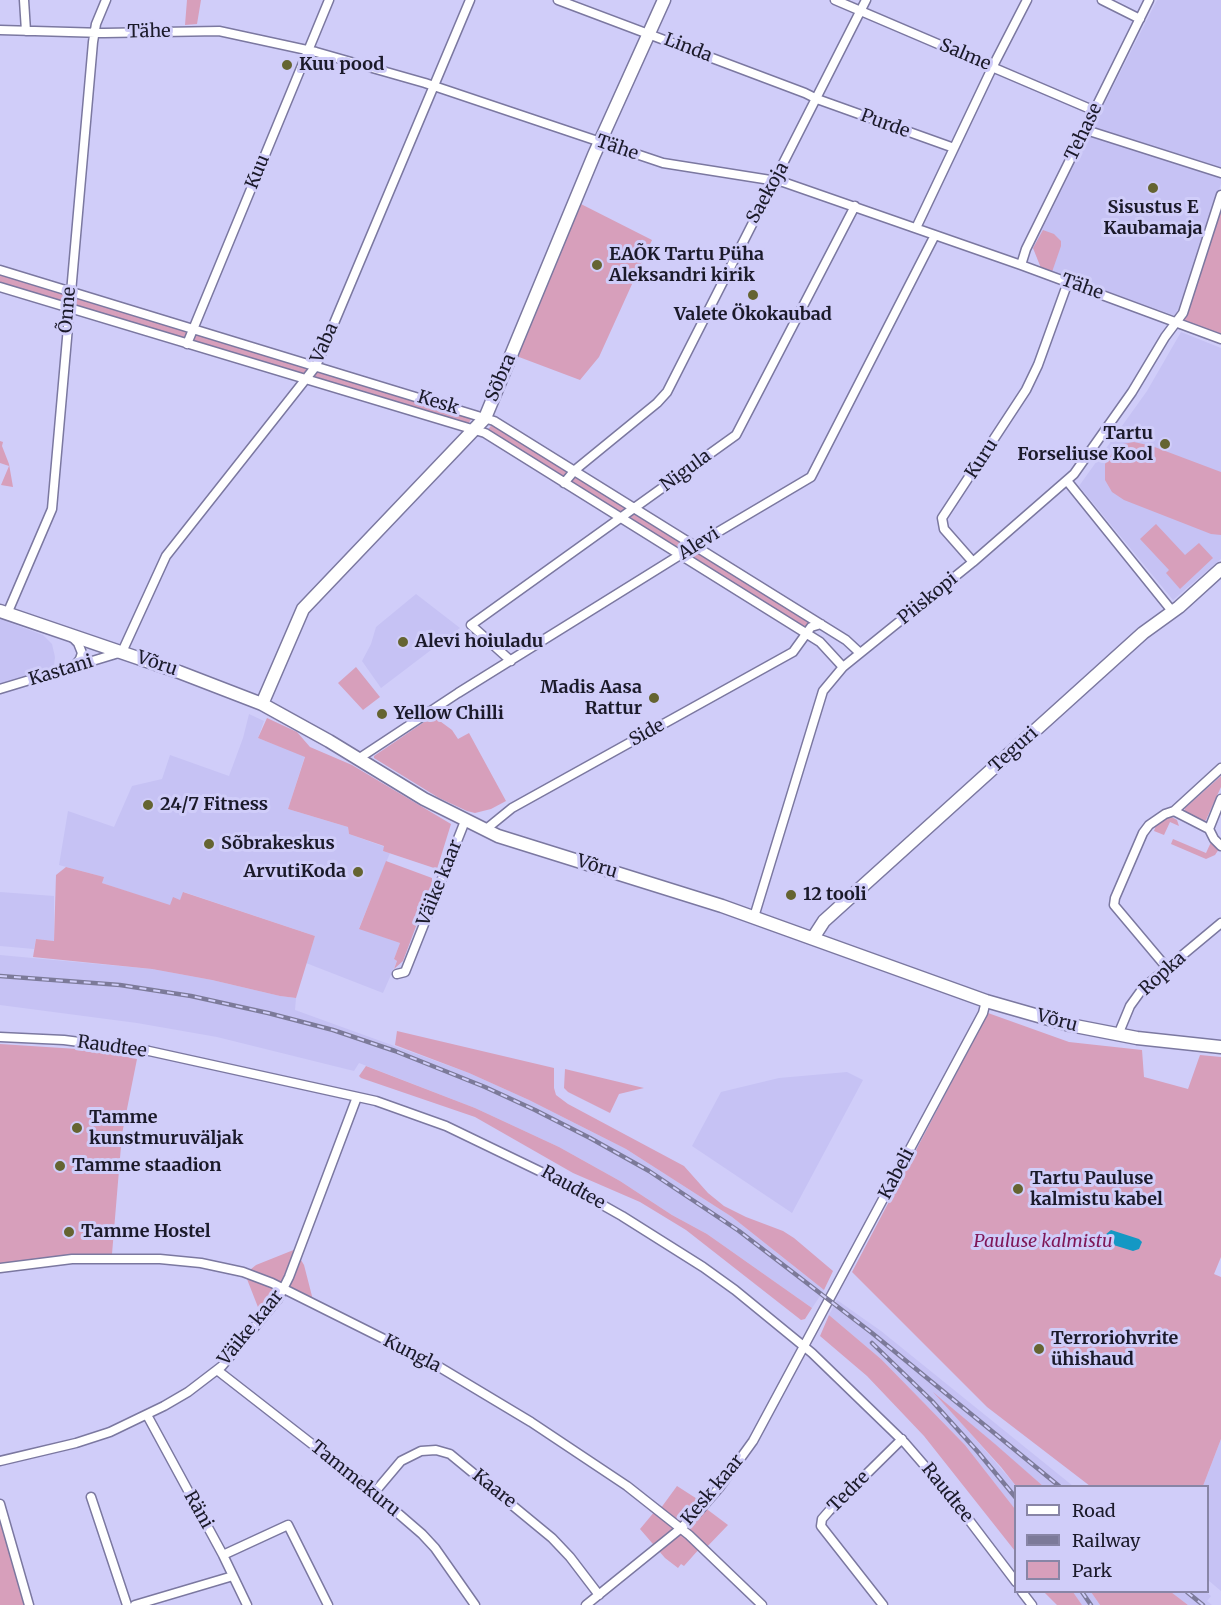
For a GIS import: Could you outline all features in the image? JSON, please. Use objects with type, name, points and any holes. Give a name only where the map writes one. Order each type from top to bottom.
[{"type":"street","points":[[24,0],[26,31]]},
{"type":"street","name":"Õnne","points":[[3,612],[52,509],[94,33],[106,0]]},
{"type":"street","name":"Kuu","points":[[187,344],[329,0]]},
{"type":"street","name":"Vaba","points":[[122,652],[166,556],[316,366],[470,0]]},
{"type":"street","name":"Linda","points":[[558,0],[817,99]]},
{"type":"street","name":"Sõbra","points":[[262,704],[303,609],[484,418],[600,142],[664,0]]},
{"type":"street","name":"Salme","points":[[835,0],[1095,111]]},
{"type":"street","name":"Saekoja","points":[[564,483],[575,470],[657,403],[667,392],[866,0]]},
{"type":"street","points":[[916,228],[1027,0]]},
{"type":"street","points":[[1102,0],[1140,19]]},
{"type":"street","name":"Tehase","points":[[1021,265],[1026,249],[1149,0]]},
{"type":"street","name":"Tähe","points":[[0,30],[94,33],[219,31],[308,51],[434,86],[663,163],[775,181],[855,206],[1177,321],[1221,339]]},
{"type":"street","name":"Purde","points":[[817,99],[954,148]]},
{"type":"street","points":[[1086,130],[1221,173]]},
{"type":"street","name":"Piiskopi","points":[[754,917],[823,691],[843,668],[1068,482],[1132,392],[1165,337],[1183,314],[1221,195]]},
{"type":"street","name":"Nigula","points":[[511,661],[471,625],[736,435],[855,206]]},
{"type":"street","name":"Alevi","points":[[358,759],[408,725],[696,545],[811,477],[935,235]]},
{"type":"street","name":"Kesk","points":[[0,270],[495,421],[821,624],[846,640],[860,654]]},
{"type":"street","name":"Kuru","points":[[973,562],[944,529],[942,518],[1026,390],[1068,282]]},
{"type":"street","name":"Kesk","points":[[0,287],[485,434],[820,642],[843,668]]},
{"type":"street","points":[[1068,482],[1172,611]]},
{"type":"street","name":"Teguri","points":[[813,938],[824,921],[1136,640],[1179,607],[1221,569]]},
{"type":"street","name":"Võru","points":[[3,612],[122,652],[262,704],[424,799],[498,836],[754,917],[986,1001],[1070,1025],[1118,1035],[1221,1047]]},
{"type":"street","points":[[805,633],[811,627],[821,624]]},
{"type":"street","name":"Side","points":[[486,830],[512,808],[793,652],[805,633]]},
{"type":"street","points":[[70,636],[80,646],[82,653],[74,667]]},
{"type":"street","name":"Kastani","points":[[0,689],[122,652]]},
{"type":"street","points":[[1167,968],[1114,905],[1115,898],[1143,833],[1165,814],[1174,811],[1221,768]]},
{"type":"street","points":[[1209,829],[1221,799]]},
{"type":"street","points":[[1174,811],[1209,829],[1221,846]]},
{"type":"street","name":"Väike kaar","points":[[397,974],[405,972],[465,821]]},
{"type":"street","name":"Ropka","points":[[1118,1035],[1123,1019],[1143,988],[1221,923]]},
{"type":"street","name":"Kabeli","points":[[804,1346],[972,1034],[983,1013],[986,1001]]},
{"type":"street","name":"Raudtee","points":[[0,1037],[64,1041],[149,1051],[394,1106],[446,1125],[570,1186],[703,1267],[804,1346],[902,1439],[950,1495],[1014,1579]]},
{"type":"street","name":"Väike kaar","points":[[0,1461],[76,1443],[110,1432],[188,1392],[217,1370],[278,1299],[357,1097]]},
{"type":"street","name":"Kungla","points":[[0,1268],[72,1258],[160,1259],[201,1263],[243,1272],[283,1289],[436,1365],[531,1422],[627,1486],[680,1529],[762,1605]]},
{"type":"street","name":"Kesk kaar","points":[[586,1605],[680,1529],[720,1488],[753,1441],[804,1346]]},
{"type":"street","name":"Tammekuru","points":[[217,1370],[374,1493],[428,1540],[475,1605]]},
{"type":"street","name":"Räni","points":[[147,1415],[247,1605]]},
{"type":"street","name":"Tedre","points":[[883,1605],[821,1526],[822,1519],[829,1511],[902,1439]]},
{"type":"street","name":"Kaare","points":[[374,1493],[401,1461],[421,1451],[436,1450],[450,1454],[552,1538],[599,1595]]},
{"type":"street","points":[[91,1497],[127,1605]]},
{"type":"street","points":[[0,1504],[29,1605]]},
{"type":"street","points":[[223,1556],[288,1525],[328,1605]]},
{"type":"street","points":[[135,1605],[233,1576]]},
{"type":"street","points":[[1023,1593],[1032,1605]]},
{"type":"shaded area","points":[[1157,0],[1221,0],[1221,169],[1092,128]]},
{"type":"shaded area","points":[[1088,136],[1221,177],[1221,184],[1176,316],[1041,268],[1033,248]]},
{"type":"shaded area","name":"Tartu Forseliuse Kool","points":[[1181,332],[1221,348],[1221,559],[1173,600],[1079,486],[1147,391]]},
{"type":"shaded area","points":[[416,594],[460,628],[381,688],[362,661],[371,644],[376,627]]},
{"type":"shaded area","points":[[0,619],[43,635],[52,644],[55,657],[54,666],[50,670],[0,685]]},
{"type":"shaded area","points":[[249,714],[264,721],[258,738],[305,756],[288,809],[348,827],[349,834],[385,847],[383,851],[390,853],[359,928],[400,943],[394,959],[397,961],[383,993],[306,963],[315,936],[184,892],[180,900],[170,906],[102,883],[103,877],[59,865],[68,811],[114,827],[132,786],[162,779],[170,755],[229,776]]},
{"type":"shaded area","points":[[0,892],[54,896],[54,941],[36,939],[34,949],[0,946]]},
{"type":"shaded area","points":[[0,955],[152,969],[296,998],[295,1010],[469,1073],[529,1100],[626,1149],[732,1217],[824,1290],[812,1308],[707,1234],[559,1147],[475,1108],[359,1063],[354,1071],[217,1037],[137,1023],[0,1005]]},
{"type":"shaded area","points":[[847,1072],[863,1080],[792,1213],[692,1146],[721,1092],[779,1078]]},
{"type":"shaded area","points":[[837,1300],[881,1331],[1072,1485],[1042,1485],[939,1397],[1015,1485],[1014,1508],[965,1445],[881,1359],[829,1315]]},
{"type":"shaded area","points":[[1221,1439],[1221,1591],[1209,1581],[1209,1485],[1203,1485]]},
{"type":"shaded area","points":[[1074,1593],[1092,1593],[1100,1605],[1082,1605]]},
{"type":"shaded area","points":[[1172,1593],[1207,1593],[1211,1596],[1207,1601],[1212,1605],[1188,1605]]},
{"type":"green space","points":[[187,0],[201,0],[197,24],[185,25]]},
{"type":"green space","points":[[575,201],[652,240],[599,357],[580,380],[511,354]]},
{"type":"green space","points":[[1221,202],[1221,335],[1183,321]]},
{"type":"green space","points":[[1043,230],[1054,234],[1061,241],[1052,272],[1041,268],[1033,248]]},
{"type":"green space","points":[[0,270],[474,415],[468,424],[0,287]]},
{"type":"green space","points":[[495,421],[816,621],[801,630],[485,433]]},
{"type":"green space","points":[[0,441],[3,442],[2,446],[9,464],[13,487],[1,485],[9,466],[0,463]]},
{"type":"green space","points":[[1134,442],[1152,446],[1221,472],[1221,535],[1211,534],[1124,500],[1112,492],[1105,480],[1105,464],[1114,450],[1123,444]]},
{"type":"green space","points":[[1156,524],[1185,555],[1199,543],[1213,558],[1180,589],[1166,573],[1169,570],[1140,539]]},
{"type":"green space","points":[[356,667],[380,697],[363,710],[338,683]]},
{"type":"green space","points":[[433,716],[452,730],[458,739],[469,733],[506,801],[491,809],[475,813],[467,811],[439,798],[374,758]]},
{"type":"green space","points":[[267,718],[297,732],[310,747],[352,765],[451,824],[437,869],[383,851],[384,846],[349,834],[348,827],[288,809],[305,757],[258,738]]},
{"type":"green space","points":[[1221,776],[1221,787],[1206,820],[1203,822],[1184,813],[1185,808]]},
{"type":"green space","points":[[1168,815],[1177,820],[1179,826],[1170,822],[1164,835],[1154,831],[1156,825]]},
{"type":"green space","points":[[1173,839],[1206,853],[1212,840],[1219,849],[1215,855],[1206,859],[1171,844]]},
{"type":"green space","points":[[386,861],[432,878],[432,884],[403,961],[394,969],[397,961],[394,959],[400,943],[359,929]]},
{"type":"green space","points":[[66,867],[104,877],[102,883],[170,905],[173,897],[180,900],[183,892],[315,936],[296,998],[152,969],[33,957],[36,939],[54,941],[56,875]]},
{"type":"green space","name":"Pauluse kalmistu","points":[[988,1013],[1069,1042],[1142,1050],[1144,1077],[1188,1089],[1200,1055],[1221,1057],[1221,1257],[1214,1274],[1221,1277],[1221,1439],[1203,1485],[1089,1485],[987,1407],[852,1272]]},
{"type":"green space","points":[[397,1031],[554,1068],[556,1095],[568,1104],[684,1166],[708,1193],[724,1206],[794,1238],[833,1271],[824,1290],[732,1217],[626,1149],[529,1100],[469,1073],[395,1045]]},
{"type":"green space","name":"Tamme staadion","points":[[0,1044],[93,1050],[137,1059],[122,1134],[112,1254],[73,1254],[0,1264]]},
{"type":"green space","points":[[366,1066],[475,1108],[559,1147],[707,1234],[812,1308],[805,1319],[801,1320],[686,1230],[640,1202],[573,1173],[475,1117],[361,1078],[359,1076]]},
{"type":"green space","points":[[565,1069],[644,1088],[619,1094],[610,1113],[568,1092],[564,1088]]},
{"type":"green space","points":[[301,1247],[298,1255],[304,1265],[314,1304],[284,1289],[263,1320],[245,1274],[256,1265]]},
{"type":"green space","points":[[829,1315],[881,1359],[965,1445],[1014,1508],[1014,1550],[924,1436],[867,1376],[820,1336]]},
{"type":"green space","points":[[933,1392],[1042,1485],[1015,1485]]},
{"type":"green space","points":[[677,1486],[705,1504],[704,1507],[728,1525],[703,1551],[700,1548],[684,1566],[681,1564],[678,1568],[665,1558],[640,1529],[655,1511],[658,1512]]},
{"type":"green space","points":[[0,1513],[25,1605],[0,1605]]},
{"type":"green space","points":[[1045,1593],[1074,1593],[1082,1605],[1057,1605]]},
{"type":"green space","points":[[1092,1593],[1172,1593],[1188,1605],[1100,1605]]},
{"type":"water","points":[[1111,1230],[1139,1239],[1142,1242],[1139,1249],[1133,1251],[1107,1243],[1105,1235]]},
{"type":"railway","points":[[0,976],[120,985],[191,996],[268,1013],[333,1030],[395,1051],[535,1110],[649,1171],[739,1231],[872,1333],[1058,1485]]},
{"type":"railway","points":[[872,1343],[932,1401],[1014,1496]]},
{"type":"railway","points":[[1083,1593],[1091,1605]]},
{"type":"railway","points":[[1188,1593],[1203,1605]]},
{"type":"place","name":"Kuu pood","points":[[287,65]]},
{"type":"place","name":"Sisustus E Kaubamaja","points":[[1153,188]]},
{"type":"place","name":"EAÕK Tartu Püha Aleksandri kirik","points":[[597,265]]},
{"type":"place","name":"Valete Ökokaubad","points":[[753,295]]},
{"type":"place","name":"Tartu Forseliuse Kool","points":[[1165,444]]},
{"type":"place","name":"Alevi hoiuladu","points":[[403,642]]},
{"type":"place","name":"Madis Aasa Rattur","points":[[654,698]]},
{"type":"place","name":"Yellow Chilli","points":[[382,714]]},
{"type":"place","name":"24/7 Fitness","points":[[148,805]]},
{"type":"place","name":"Sõbrakeskus","points":[[209,844]]},
{"type":"place","name":"ArvutiKoda","points":[[358,872]]},
{"type":"place","name":"12 tooli","points":[[791,895]]},
{"type":"place","name":"Tamme kunstmuruväljak","points":[[77,1128]]},
{"type":"place","name":"Tamme staadion","points":[[60,1166]]},
{"type":"place","name":"Tartu Pauluse kalmistu kabel","points":[[1018,1189]]},
{"type":"place","name":"Tamme Hostel","points":[[69,1232]]},
{"type":"place","name":"Terroriohvrite ühishaud","points":[[1039,1349]]}]
